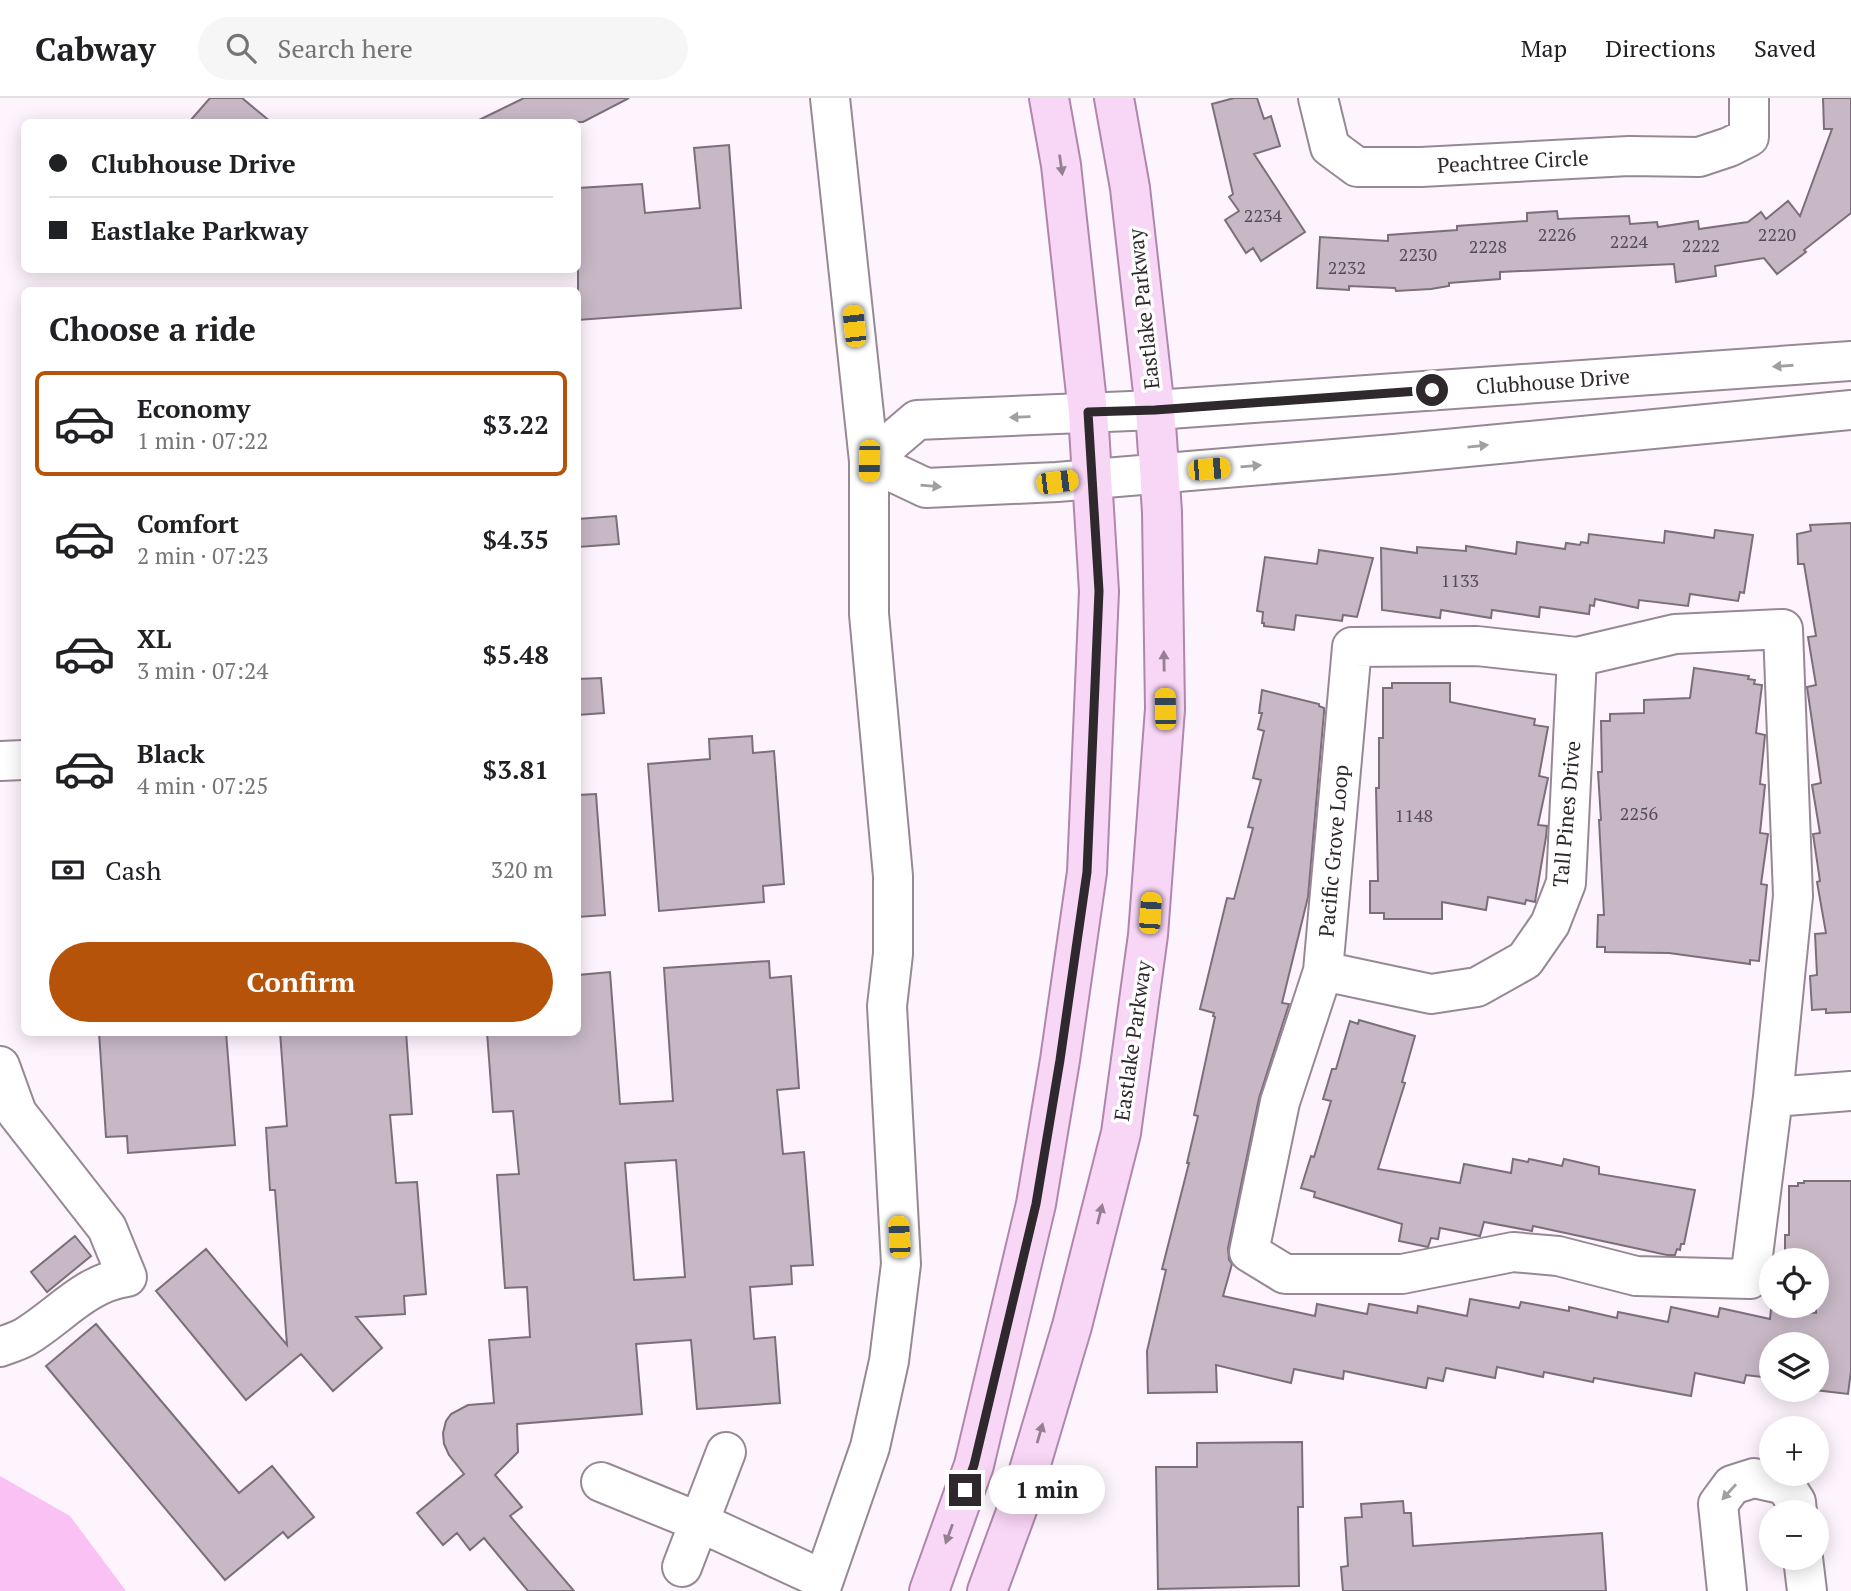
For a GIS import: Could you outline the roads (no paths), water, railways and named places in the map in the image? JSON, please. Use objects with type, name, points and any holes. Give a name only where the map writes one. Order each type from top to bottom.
[{"type":"main road","points":[[929,1591],[974,1465],[1036,1204],[1087,872],[1099,591],[1088,412],[1061,165],[1049,98]]},
{"type":"main road","name":"Eastlake Parkway","points":[[987,1591],[1019,1504],[1072,1326],[1121,1133],[1148,934],[1165,709],[1159,473],[1155,410],[1130,188],[1114,98]]},
{"type":"street","points":[[601,1482],[699,1522],[822,1586],[870,1447],[889,1362],[901,1264],[887,1006],[893,954],[893,876],[869,614],[869,461],[830,98]]},
{"type":"street","name":"Peachtree Circle","points":[[1318,98],[1330,147],[1357,167],[1421,167],[1629,156],[1699,157],[1749,137],[1749,98]]},
{"type":"street","name":"Clubhouse Drive","points":[[869,461],[917,420],[1155,410],[1851,361]]},
{"type":"street","points":[[869,461],[926,488],[1057,482],[1394,454],[1851,410]]},
{"type":"street","name":"Pacific Grove Loop","points":[[1783,629],[1793,896],[1773,1097],[1750,1279],[1636,1276],[1558,1256],[1513,1252],[1402,1274],[1284,1274],[1249,1252],[1280,1102],[1323,971],[1352,647],[1477,646],[1577,657],[1675,634],[1783,629]]},
{"type":"street","name":"Tall Pines Drive","points":[[1323,971],[1431,994],[1477,987],[1525,960],[1550,924],[1566,883],[1577,657]]},
{"type":"street","points":[[0,761],[21,760]]},
{"type":"street","points":[[0,1066],[17,1113],[107,1228],[127,1277],[111,1279],[90,1289],[24,1337],[0,1347]]},
{"type":"street","points":[[1773,1097],[1851,1091]]},
{"type":"street","points":[[682,1567],[726,1452]]},
{"type":"street","points":[[1727,1591],[1718,1504],[1732,1485],[1754,1478],[1785,1485],[1795,1500]]},
{"type":"street","points":[[1804,1570],[1807,1591]]}]
